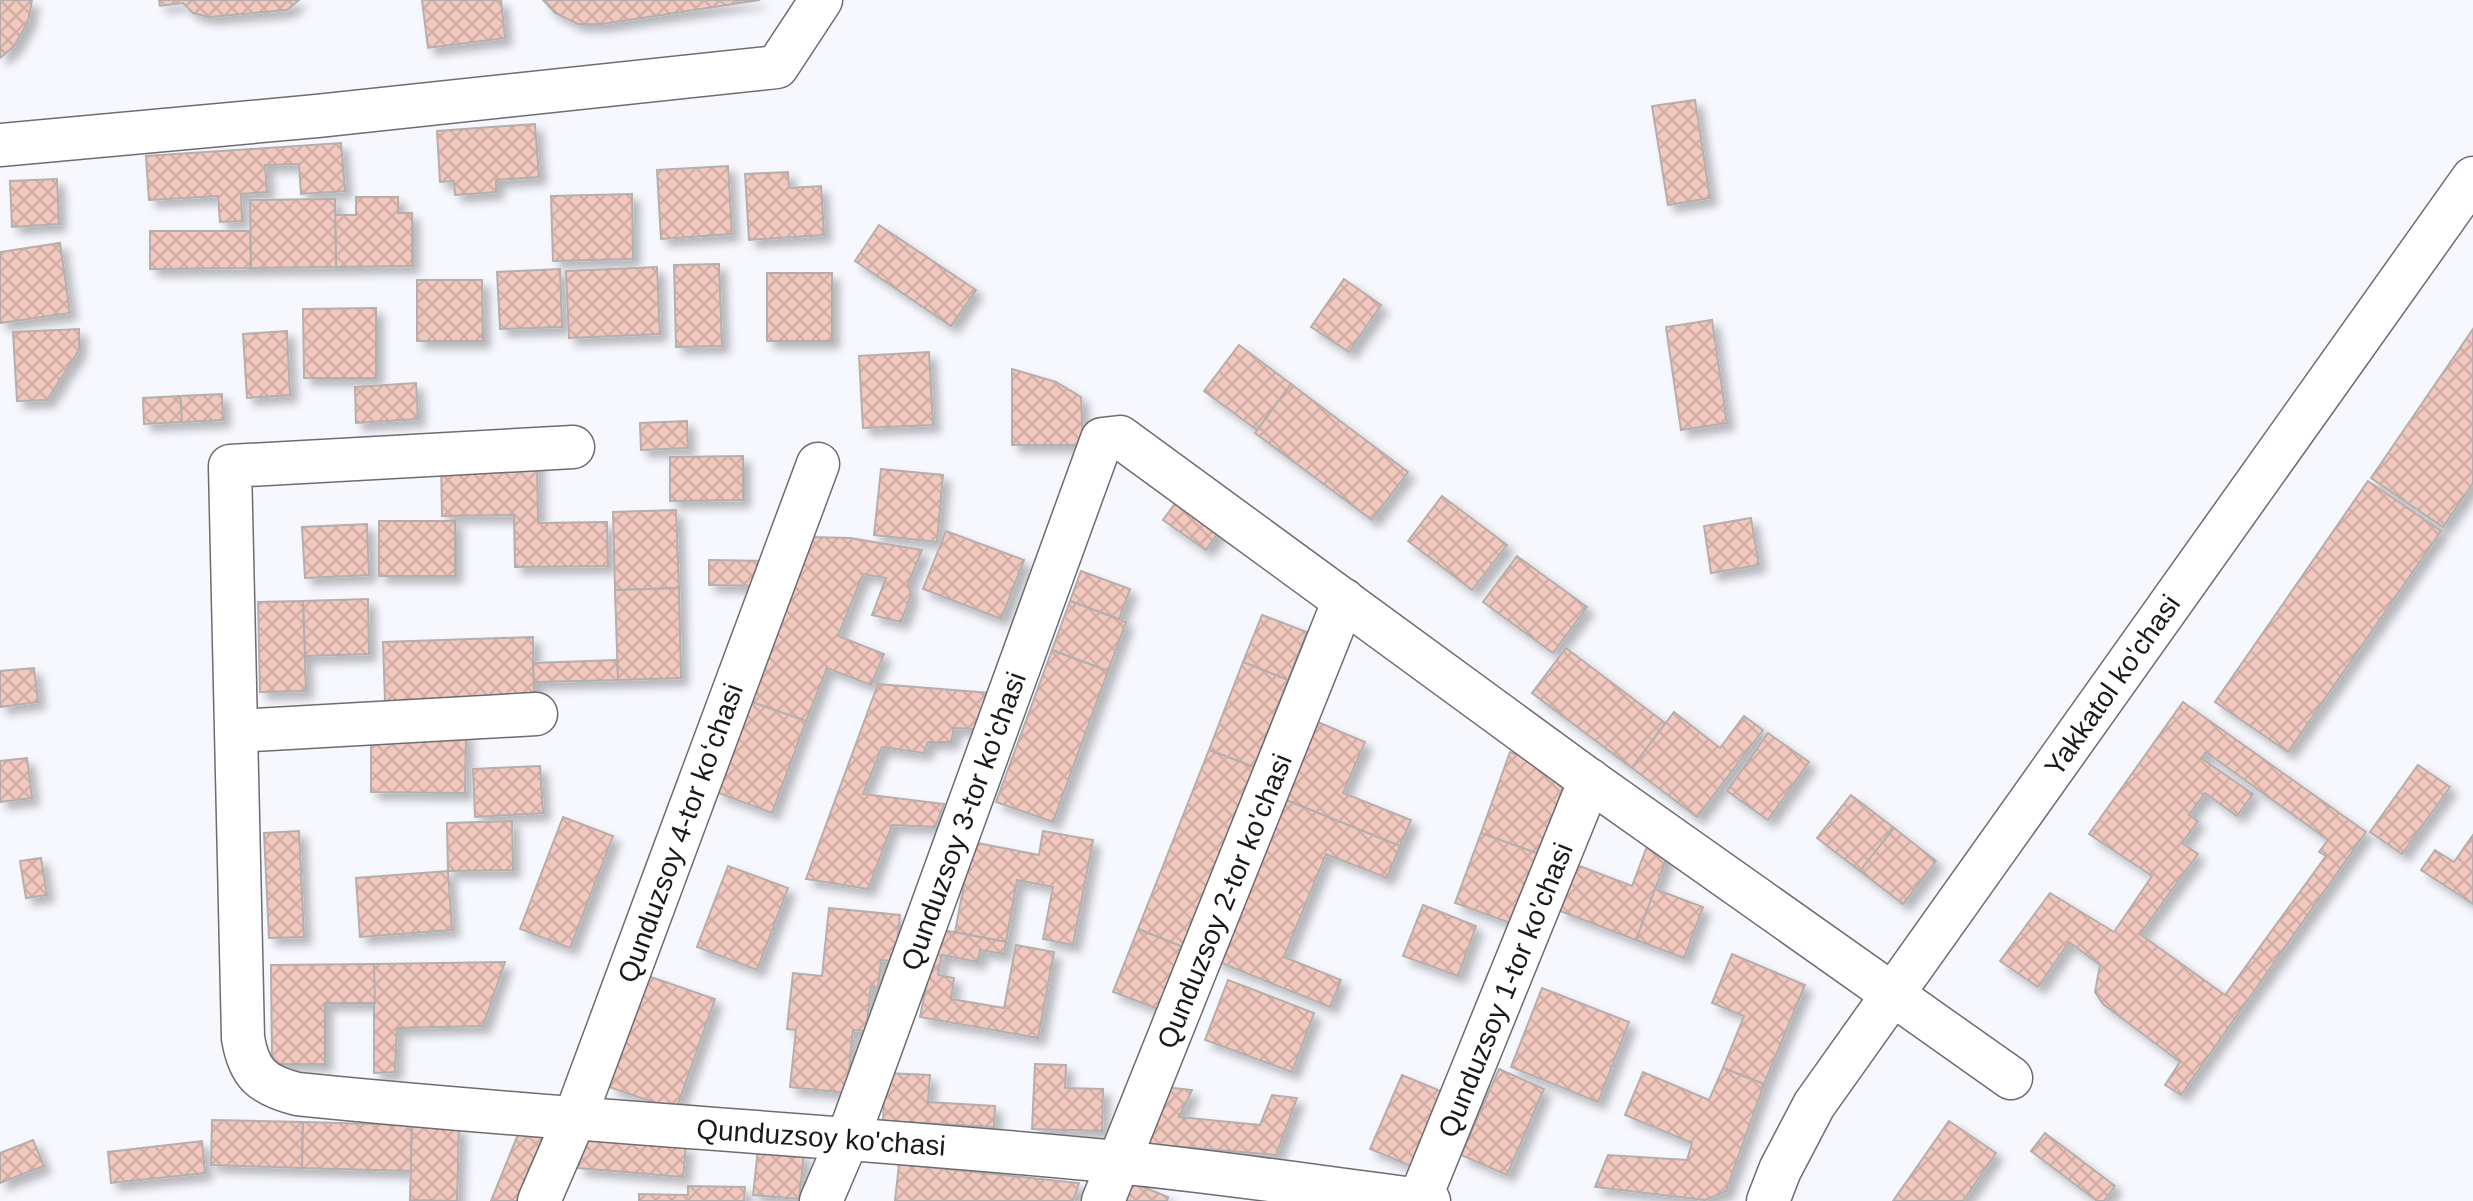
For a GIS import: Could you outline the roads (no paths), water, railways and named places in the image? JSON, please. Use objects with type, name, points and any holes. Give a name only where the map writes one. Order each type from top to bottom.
[{"type":"street","points":[[0,145],[317,116],[777,67],[821,0]]},
{"type":"street","name":"Yakkatol ko'chasi","points":[[1768,1201],[1780,1170],[1814,1105],[2473,178]]},
{"type":"street","name":"Qunduzsoy 3-tor ko'chasi","points":[[821,1201],[848,1138],[1102,439],[1120,437],[1344,600]]},
{"type":"street","points":[[536,714],[237,731],[230,466],[573,447]]},
{"type":"street","name":"Qunduzsoy 4-tor koʻchasi","points":[[539,1201],[574,1120],[818,464]]},
{"type":"street","points":[[1344,600],[1590,780],[2011,1078]]},
{"type":"street","name":"Qunduzsoy 2-tor ko'chasi","points":[[1103,1201],[1344,600]]},
{"type":"street","name":"Qunduzsoy ko'chasi","points":[[237,731],[243,1038],[247,1059],[254,1071],[273,1088],[297,1094],[574,1120],[848,1138],[1120,1162],[1423,1201]]},
{"type":"street","name":"Qunduzsoy 1-tor ko'chasi","points":[[1423,1201],[1590,780]]}]
